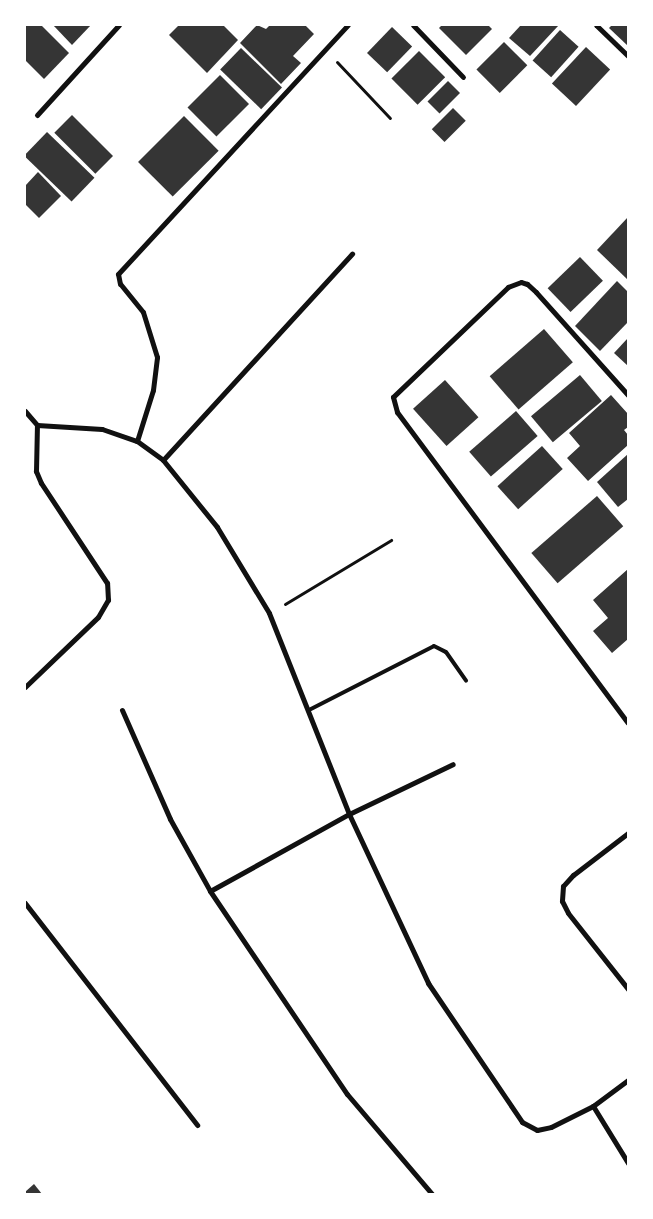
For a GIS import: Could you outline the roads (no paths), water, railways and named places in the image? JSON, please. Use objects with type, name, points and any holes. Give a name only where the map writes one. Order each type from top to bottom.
[{"type":"street","points":[[37,115],[119,25]]},
{"type":"street","points":[[137,441],[153,390],[156,357],[143,312],[120,284],[118,274],[348,25]]},
{"type":"street","points":[[413,25],[464,77]]},
{"type":"street","points":[[596,25],[628,56]]},
{"type":"street","points":[[163,460],[352,254]]},
{"type":"street","points":[[628,395],[536,292],[527,284],[521,282],[508,287],[393,397],[397,412],[628,722]]},
{"type":"street","points":[[25,411],[37,425],[36,471],[41,484],[107,582],[108,600],[98,617],[25,687]]},
{"type":"street","points":[[37,425],[102,429],[137,441],[163,460],[217,527],[269,613],[349,814],[428,983],[522,1122],[537,1130],[552,1127],[593,1106],[628,1080]]},
{"type":"street","points":[[122,710],[170,819],[210,891],[348,1094],[432,1194]]},
{"type":"street","points":[[210,891],[349,814],[453,764]]},
{"type":"street","points":[[628,833],[573,875],[563,886],[562,901],[568,913],[628,989]]},
{"type":"street","points":[[25,903],[197,1125]]},
{"type":"street","points":[[593,1106],[628,1162]]},
{"type":"lane","points":[[309,710],[434,646],[446,652],[466,681]]}]
